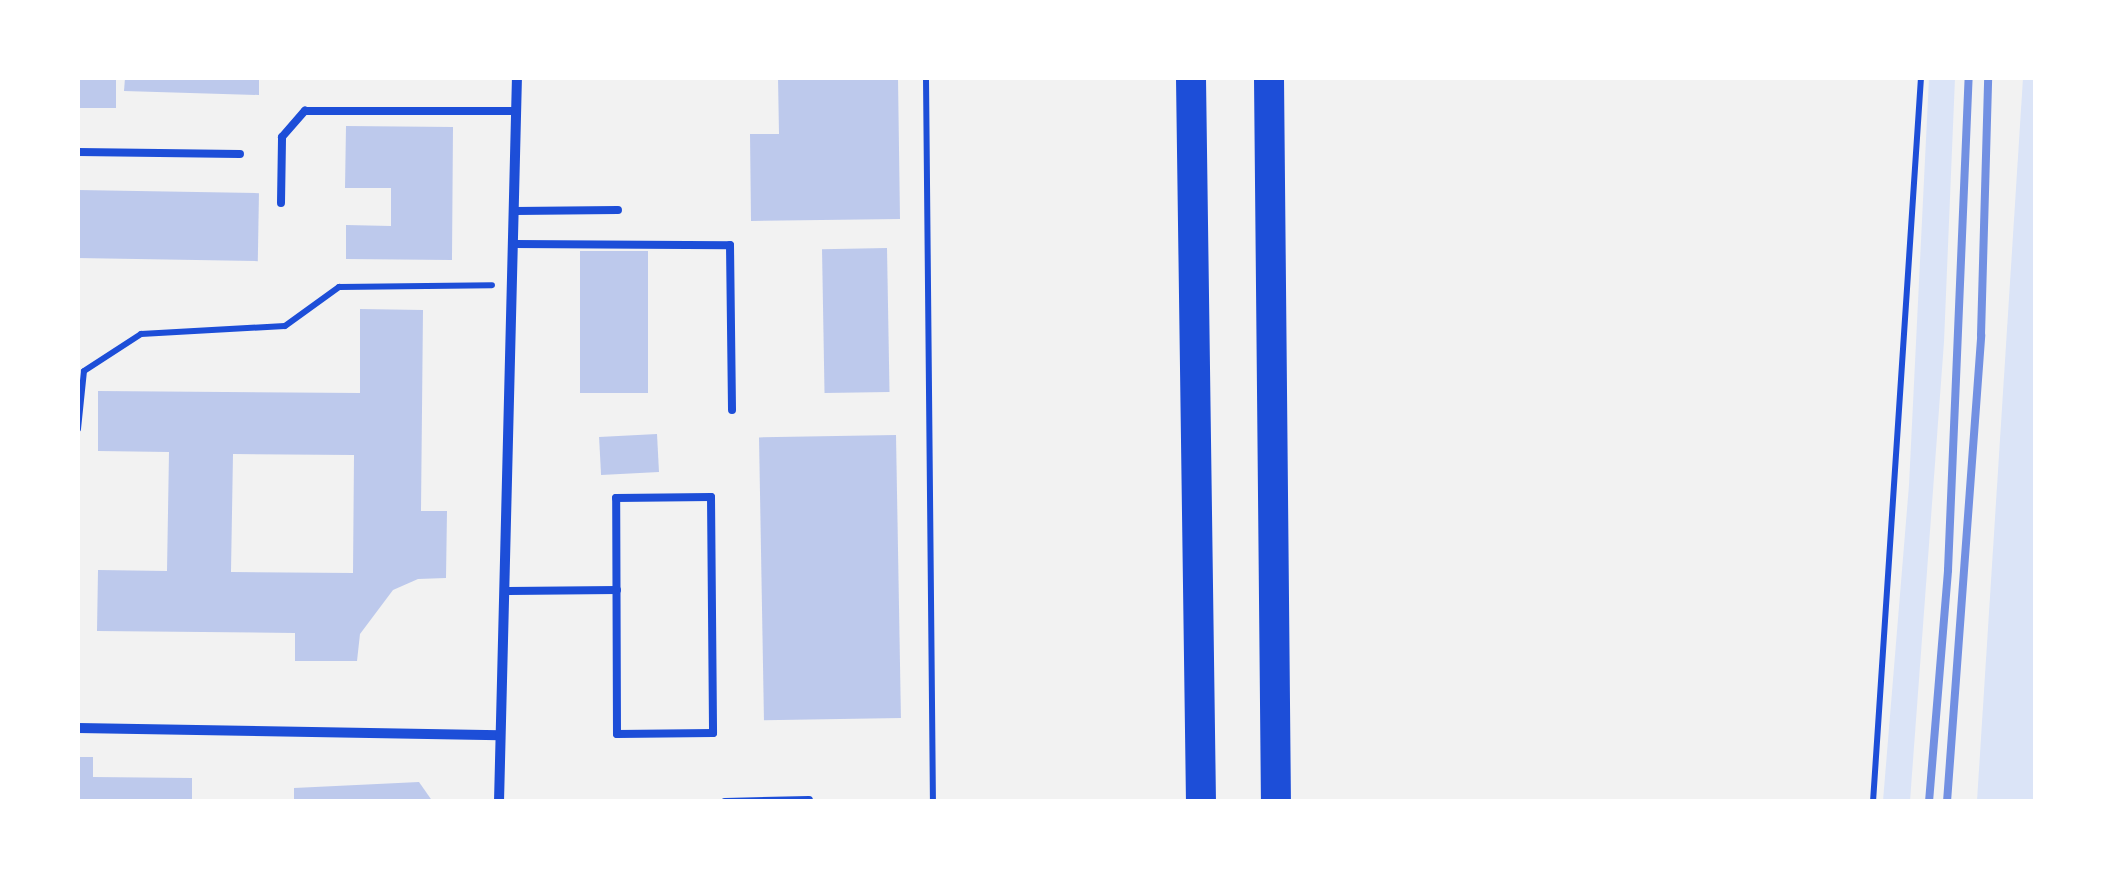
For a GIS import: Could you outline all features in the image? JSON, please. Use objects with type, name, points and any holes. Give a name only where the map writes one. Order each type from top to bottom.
[{"type":"highway","points":[[1191,78],[1201,802]]},
{"type":"highway","points":[[1270,78],[1276,802]]},
{"type":"street","points":[[500,802],[517,78]]},
{"type":"street","points":[[78,728],[500,735]]},
{"type":"lane","points":[[281,203],[282,137],[305,111],[516,111]]},
{"type":"lane","points":[[78,152],[240,154]]},
{"type":"lane","points":[[515,210],[618,210]]},
{"type":"lane","points":[[514,244],[730,245],[732,410]]},
{"type":"lane","points":[[616,498],[712,498],[713,733],[618,734],[616,590],[616,498]]},
{"type":"lane","points":[[504,591],[616,590]]},
{"type":"lane","points":[[725,802],[808,800]]},
{"type":"path","points":[[926,78],[933,802]]},
{"type":"path","points":[[1873,802],[1921,78]]},
{"type":"path","points":[[78,429],[84,371],[141,334],[285,326],[339,287],[514,284]]},
{"type":"shaded area","points":[[1929,78],[1955,78],[1944,342],[1910,801],[1883,801],[1909,485]]},
{"type":"shaded area","points":[[2023,78],[2036,78],[2035,801],[1977,801]]},
{"type":"building","points":[[78,78],[116,78],[116,108],[78,108]]},
{"type":"building","points":[[125,78],[259,78],[259,95],[124,91]]},
{"type":"building","points":[[778,78],[898,78],[900,219],[751,221],[750,134],[779,134]]},
{"type":"building","points":[[346,126],[453,127],[452,260],[346,259],[346,225],[391,226],[391,188],[345,188]]},
{"type":"building","points":[[78,190],[259,193],[258,261],[78,258]]},
{"type":"building","points":[[887,248],[890,392],[825,393],[822,249]]},
{"type":"building","points":[[580,251],[648,251],[648,393],[580,393]]},
{"type":"building","points":[[360,309],[423,310],[421,511],[447,511],[446,578],[418,579],[393,590],[360,634],[357,661],[295,661],[295,633],[97,631],[98,570],[167,571],[169,452],[98,451],[98,391],[360,393]],"holes":[[[233,454],[354,455],[353,573],[231,572]]]},
{"type":"building","points":[[657,434],[659,472],[601,475],[599,437]]},
{"type":"building","points":[[896,435],[901,718],[764,720],[759,437]]},
{"type":"building","points":[[78,757],[93,757],[93,777],[192,778],[192,802],[78,802]]},
{"type":"building","points":[[419,782],[433,802],[294,802],[294,788]]},
{"type":"railway","points":[[1929,802],[1948,570],[1969,78]]},
{"type":"railway","points":[[1947,802],[1981,335],[1988,78]]}]
